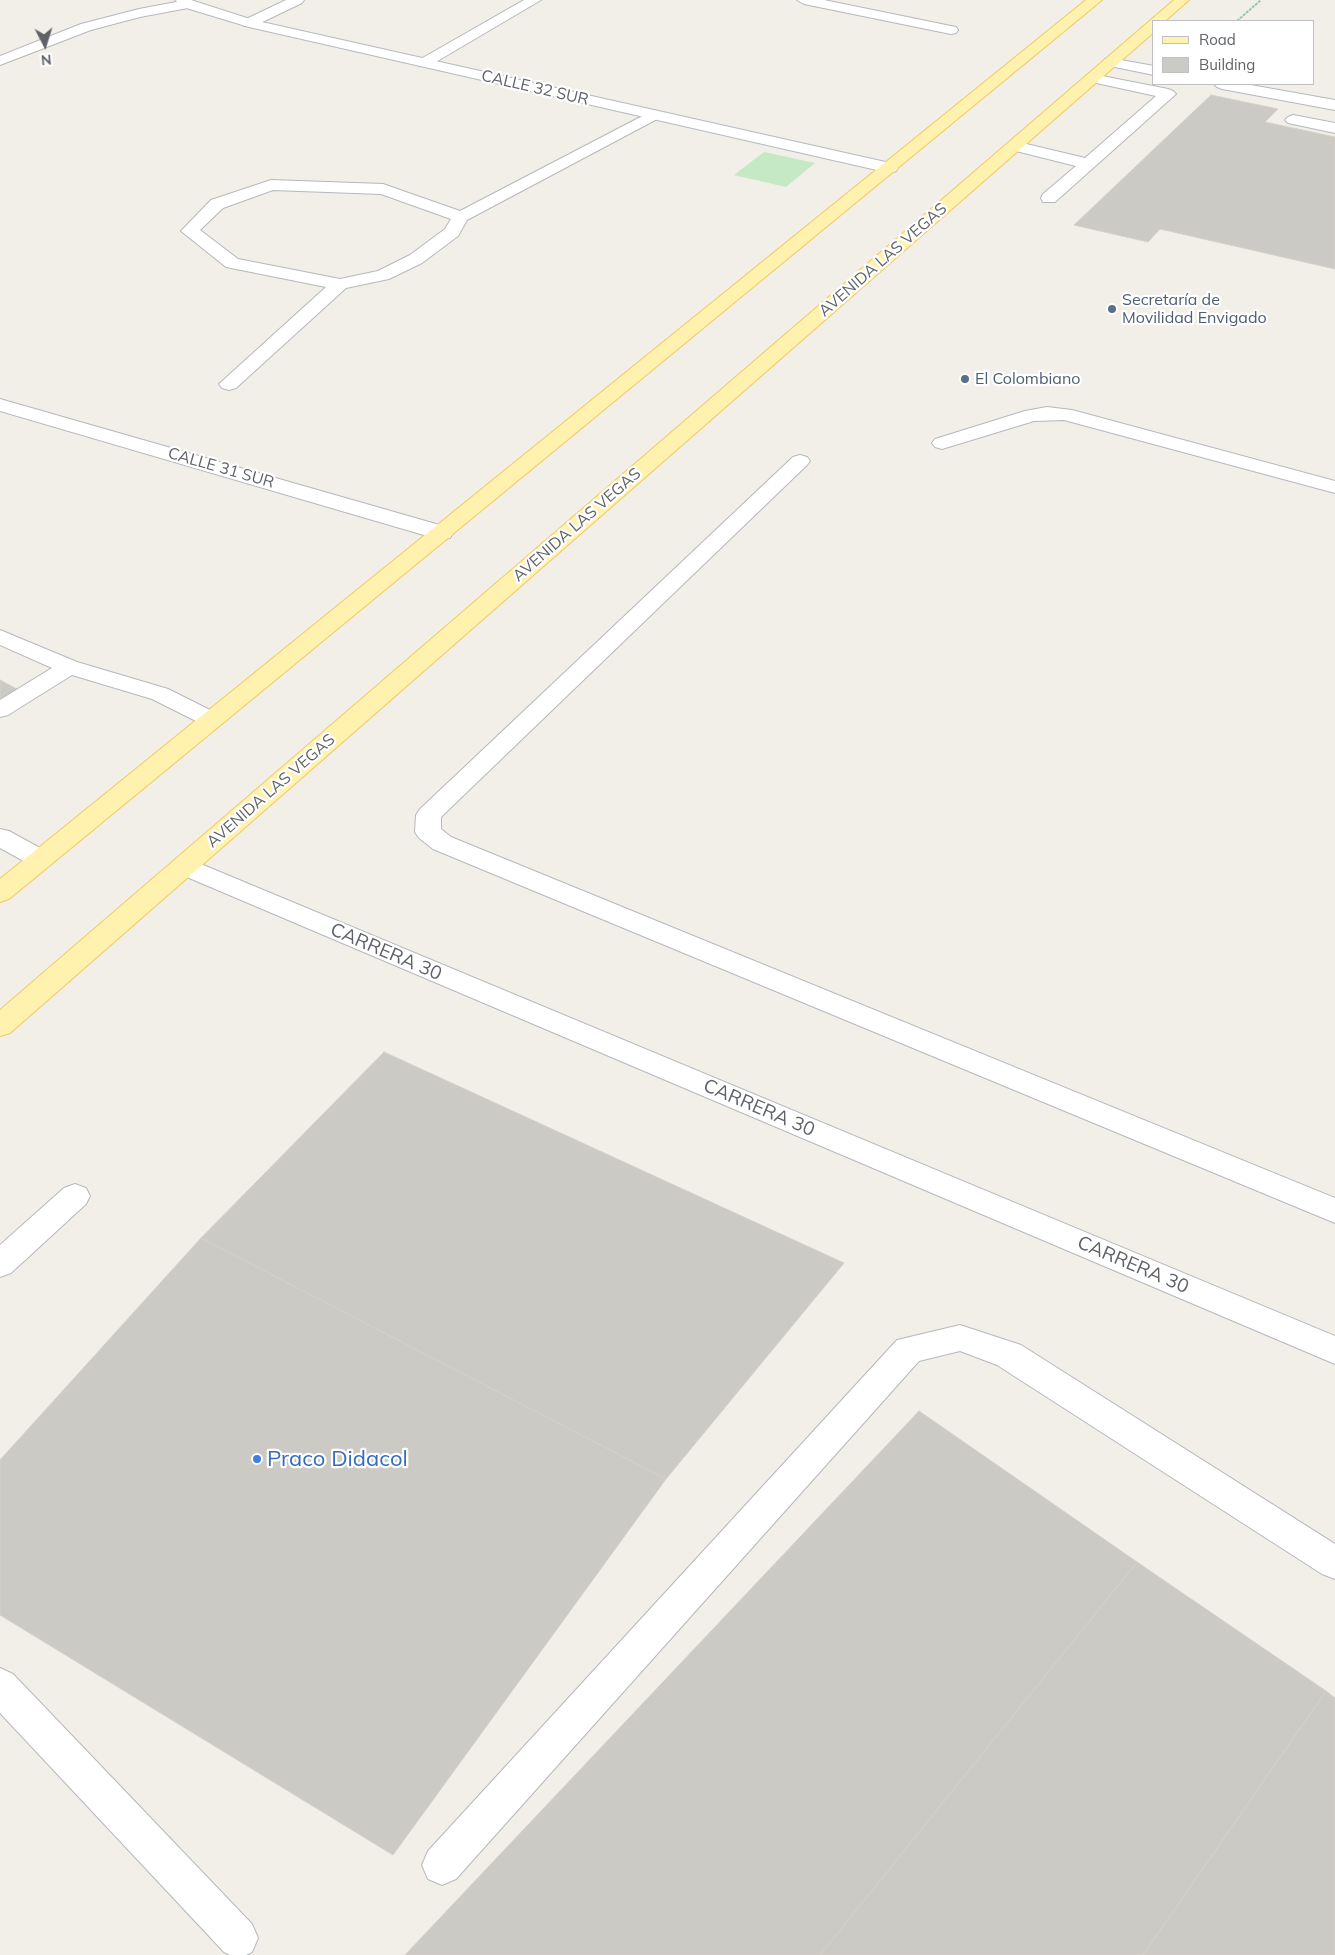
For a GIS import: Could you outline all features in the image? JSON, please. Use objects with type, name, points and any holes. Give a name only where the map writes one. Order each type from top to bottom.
[{"type":"main road","points":[[0,893],[1095,0]]},
{"type":"main road","points":[[1159,20],[1182,0]]},
{"type":"main road","name":"AVENIDA LAS VEGAS","points":[[0,1026],[1152,26]]},
{"type":"street","points":[[249,23],[297,0]]},
{"type":"street","points":[[424,62],[534,0]]},
{"type":"street","points":[[804,0],[951,30]]},
{"type":"street","points":[[0,62],[22,51],[86,27],[185,2]]},
{"type":"street","name":"CALLE 32 SUR","points":[[185,2],[249,23],[890,168]]},
{"type":"street","points":[[1110,62],[1152,71]]},
{"type":"street","points":[[1049,198],[1168,94],[1092,78]]},
{"type":"street","points":[[1227,85],[1335,105]]},
{"type":"street","points":[[461,217],[383,189],[271,185],[217,204],[190,230],[232,263],[340,284],[383,275],[416,259],[452,232],[461,217],[654,115]]},
{"type":"street","points":[[1293,120],[1335,128]]},
{"type":"street","points":[[1014,146],[1088,164]]},
{"type":"street","points":[[229,384],[340,284]]},
{"type":"street","name":"CALLE 31 SUR","points":[[0,405],[442,532]]},
{"type":"street","points":[[942,443],[1032,415],[1047,413],[1065,414],[1335,487]]},
{"type":"street","points":[[800,461],[429,815],[428,832],[442,843],[451,847],[1335,1211]]},
{"type":"street","points":[[0,637],[69,667],[160,694],[212,720]]},
{"type":"street","points":[[0,710],[69,667]]},
{"type":"street","points":[[0,837],[40,860]]},
{"type":"street","name":"CARRERA 30","points":[[184,866],[1335,1350]]},
{"type":"street","points":[[0,1264],[75,1196]]},
{"type":"street","points":[[442,1866],[909,1350],[960,1338],[1009,1355],[1335,1563]]},
{"type":"street","points":[[0,1686],[238,1938]]},
{"type":"path","points":[[1238,20],[1261,0]]},
{"type":"green space","points":[[764,152],[815,163],[786,187],[734,175]]},
{"type":"building","points":[[1211,95],[1278,109],[1265,122],[1335,137],[1335,269],[1160,229],[1148,242],[1074,225]]},
{"type":"building","points":[[0,680],[17,689],[0,699]]},
{"type":"building","points":[[384,1052],[844,1263],[666,1479],[201,1238]]},
{"type":"building","points":[[201,1238],[666,1479],[393,1855],[0,1615],[0,1460]]},
{"type":"building","points":[[919,1411],[1137,1562],[820,1955],[405,1955]]},
{"type":"building","points":[[1137,1562],[1326,1691],[1143,1955],[820,1955]]},
{"type":"building","points":[[1326,1691],[1335,1698],[1335,1955],[1143,1955]]},
{"type":"place","name":"Secretaría de Movilidad Envigado","points":[[1112,309]]},
{"type":"place","name":"El Colombiano","points":[[965,379]]},
{"type":"place","name":"Praco Didacol","points":[[257,1459]]}]
